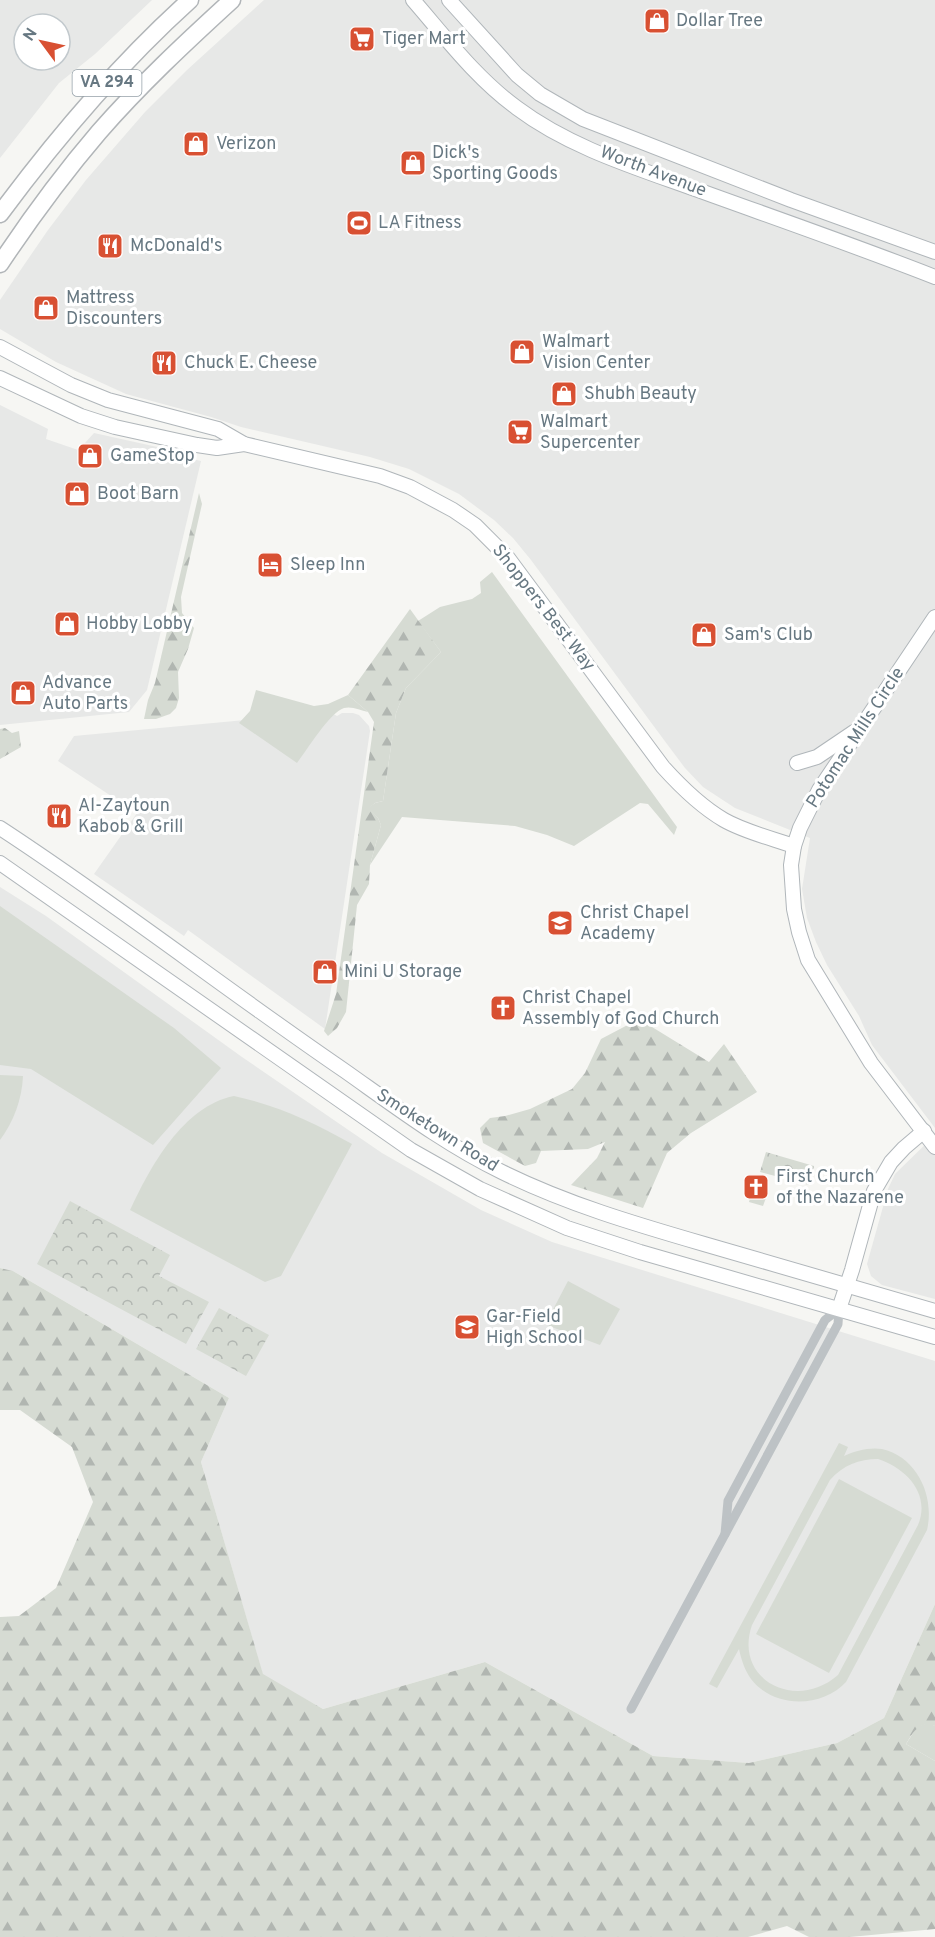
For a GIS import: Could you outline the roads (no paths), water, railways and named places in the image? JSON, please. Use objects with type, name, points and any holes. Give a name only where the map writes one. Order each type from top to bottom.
[{"type":"highway","name":"VA 294","points":[[0,213],[73,120],[113,76],[190,0]]},
{"type":"highway","name":"VA 294","points":[[0,264],[55,188],[99,133],[150,78],[232,0]]},
{"type":"street","name":"Worth Avenue","points":[[413,0],[470,67],[494,90],[554,132],[654,174],[935,277]]},
{"type":"street","name":"Worth Avenue","points":[[449,0],[517,75],[540,94],[582,119],[791,200],[935,252]]},
{"type":"street","name":"Shoppers Best Way","points":[[0,347],[33,366],[90,393],[218,429],[244,444],[390,479],[434,499],[475,525],[508,558],[663,767],[681,786],[696,800],[725,820],[794,846]]},
{"type":"street","name":"Shoppers Best Way","points":[[0,378],[81,416],[115,427],[207,447],[217,448],[244,444]]},
{"type":"street","name":"Potomac Mills Circle","points":[[935,617],[819,790],[800,828],[791,865],[794,909],[808,960],[871,1063],[935,1148]]},
{"type":"street","points":[[797,763],[811,760],[822,754],[861,728]]},
{"type":"street","name":"Smoketown Road","points":[[0,828],[85,885],[311,1048],[472,1157],[561,1198],[656,1230],[935,1311]]},
{"type":"street","name":"Smoketown Road","points":[[0,863],[411,1150],[480,1189],[567,1228],[640,1252],[935,1337]]},
{"type":"street","points":[[411,1150],[426,1128]]},
{"type":"street","points":[[631,1709],[838,1324],[839,1309],[848,1285],[874,1191],[891,1162],[903,1148],[924,1131]]},
{"type":"street","points":[[724,1536],[728,1502],[825,1320],[839,1309]]},
{"type":"place","name":"Dollar Tree","points":[[657,21]]},
{"type":"place","name":"Tiger Mart","points":[[362,39]]},
{"type":"place","name":"Verizon","points":[[196,144]]},
{"type":"place","name":"Dick's Sporting Goods","points":[[413,163]]},
{"type":"place","name":"LA Fitness","points":[[359,223]]},
{"type":"place","name":"McDonald's","points":[[110,246]]},
{"type":"place","name":"Mattress Discounters","points":[[46,308]]},
{"type":"place","name":"Walmart Vision Center","points":[[522,352]]},
{"type":"place","name":"Chuck E. Cheese","points":[[164,363]]},
{"type":"place","name":"Shubh Beauty","points":[[564,394]]},
{"type":"place","name":"Walmart Supercenter","points":[[520,432]]},
{"type":"place","name":"GameStop","points":[[90,456]]},
{"type":"place","name":"Boot Barn","points":[[77,494]]},
{"type":"place","name":"Sleep Inn","points":[[270,565]]},
{"type":"place","name":"Hobby Lobby","points":[[67,624]]},
{"type":"place","name":"Sam's Club","points":[[704,635]]},
{"type":"place","name":"Advance Auto Parts","points":[[23,693]]},
{"type":"place","name":"Al-Zaytoun Kabob & Grill","points":[[59,816]]},
{"type":"place","name":"Christ Chapel Academy","points":[[560,923]]},
{"type":"place","name":"Mini U Storage","points":[[325,972]]},
{"type":"place","name":"Christ Chapel Assembly of God Church","points":[[503,1008]]},
{"type":"place","name":"First Church of the Nazarene","points":[[756,1187]]},
{"type":"place","name":"Gar-Field High School","points":[[467,1327]]}]
